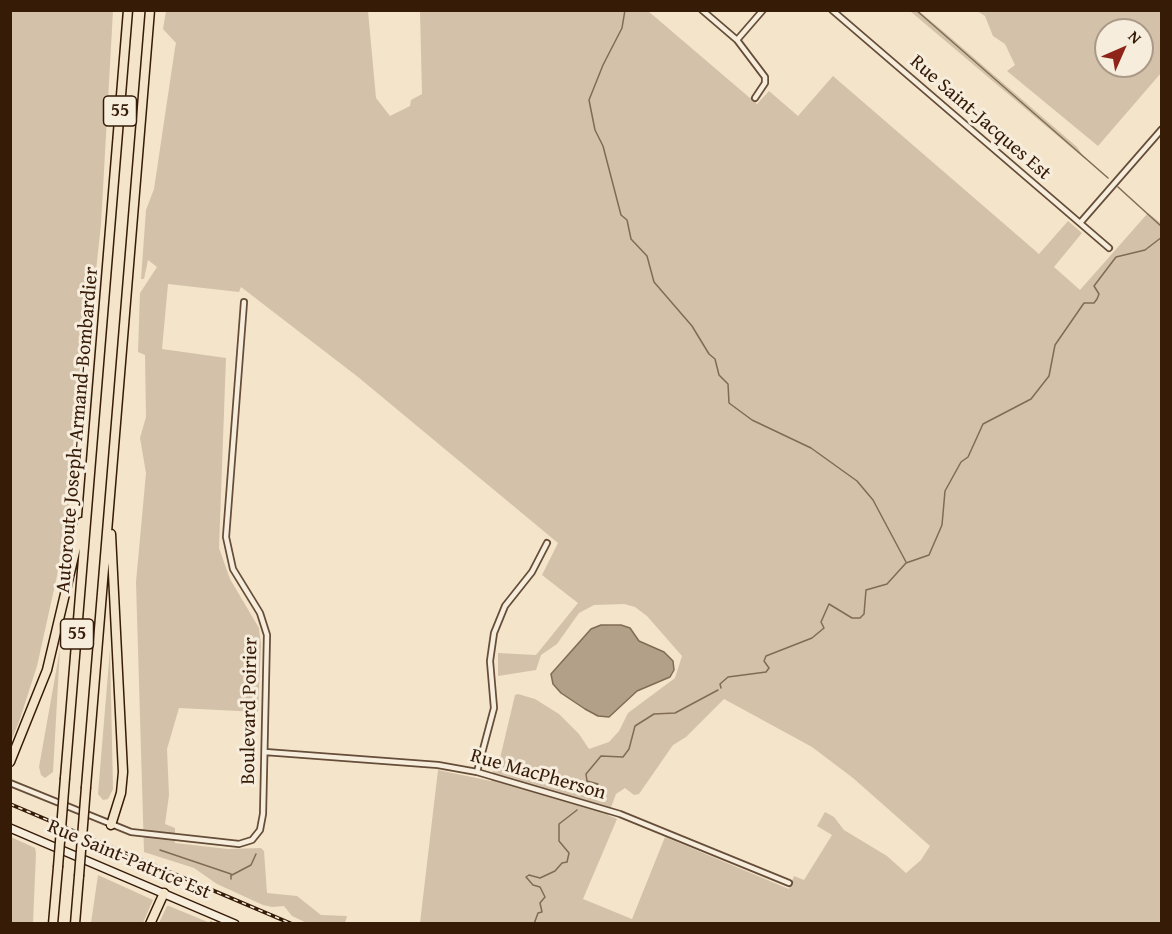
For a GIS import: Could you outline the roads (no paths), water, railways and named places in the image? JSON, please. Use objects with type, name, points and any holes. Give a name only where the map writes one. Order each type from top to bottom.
[{"type":"highway","name":"Autoroute Joseph-Armand-Bombardier","points":[[53,924],[128,10]]},
{"type":"highway","name":"Autoroute Joseph-Armand-Bombardier","points":[[75,924],[148,36],[152,10]]},
{"type":"highway","points":[[10,762],[49,662],[89,490]]},
{"type":"highway","points":[[109,507],[123,772],[121,793],[111,825]]},
{"type":"highway","points":[[150,924],[164,893]]},
{"type":"street","points":[[702,10],[737,40],[765,76],[765,83],[755,98]]},
{"type":"street","points":[[737,40],[763,10]]},
{"type":"street","name":"Rue Saint-Jacques Est","points":[[832,10],[1109,248]]},
{"type":"street","points":[[1080,223],[1161,129]]},
{"type":"street","name":"Boulevard Poirier","points":[[10,783],[111,825],[137,833],[234,844],[248,842],[255,837],[262,826],[267,635],[260,613],[233,569],[226,537],[244,302]]},
{"type":"street","points":[[477,772],[495,698],[490,661],[494,633],[505,606],[532,572],[547,543]]},
{"type":"street","name":"Rue MacPherson","points":[[265,752],[443,765],[477,772],[620,814],[789,883]]},
{"type":"street","name":"Rue Saint-Patrice Est","points":[[10,828],[235,924]]},
{"type":"waterway","points":[[625,10],[622,28],[603,65],[589,100],[595,130],[603,146],[621,215],[627,220],[631,239],[647,256],[654,282],[692,326],[709,354],[715,359],[719,375],[728,384],[729,403],[752,420],[811,448],[857,481],[873,500],[906,562]]},
{"type":"waterway","points":[[916,10],[1108,178]]},
{"type":"waterway","points":[[1118,187],[1162,227]]},
{"type":"waterway","points":[[721,688],[720,684],[728,677],[766,672],[769,668],[764,661],[766,656],[812,638],[824,628],[821,622],[829,604],[852,618],[860,618],[864,614],[866,590],[887,584],[906,563],[929,555],[942,525],[945,491],[961,462],[968,457],[983,424],[1031,399],[1049,376],[1055,345],[1084,303],[1094,303],[1097,299],[1099,294],[1094,286],[1116,257],[1145,250],[1162,237]]},
{"type":"waterway","points":[[590,794],[598,784],[587,781],[586,774],[601,756],[623,757],[629,749],[635,726],[654,714],[675,713],[718,690]]},
{"type":"waterway","points":[[534,924],[538,913],[542,912],[540,903],[545,897],[540,887],[533,885],[526,877],[529,875],[540,878],[567,862],[569,853],[559,841],[559,824],[577,810]]},
{"type":"waterway","points":[[160,850],[231,874],[231,879]]},
{"type":"waterway","points":[[232,875],[251,865],[256,854]]},
{"type":"railway","points":[[10,804],[292,924]]}]
